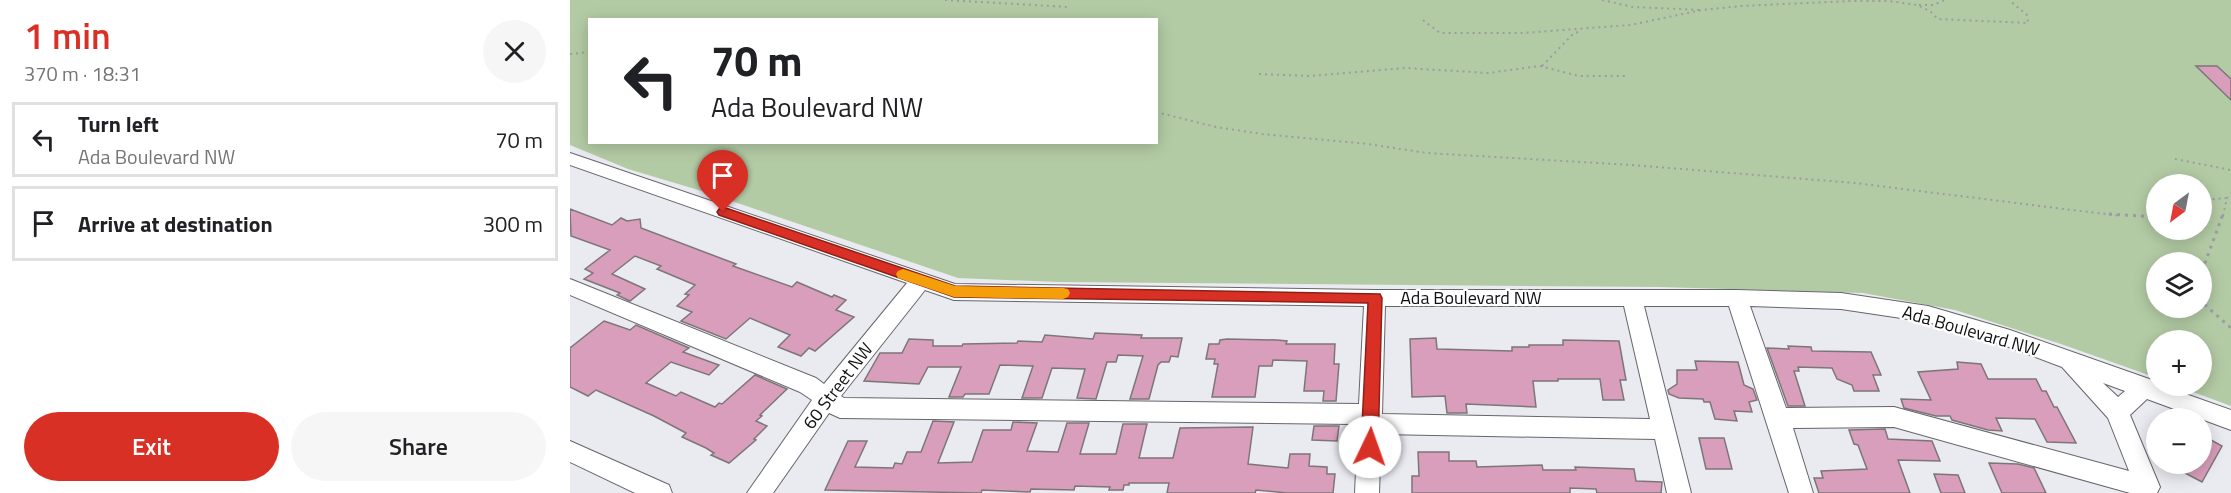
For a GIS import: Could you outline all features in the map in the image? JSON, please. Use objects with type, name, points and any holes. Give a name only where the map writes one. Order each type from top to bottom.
[{"type":"street","name":"Ada Boulevard NW","points":[[570,159],[954,292],[1375,298],[1737,298],[1841,301],[1928,315],[2002,336],[2231,420]]},
{"type":"street","name":"60 Street NW","points":[[759,493],[826,399],[920,280]]},
{"type":"street","points":[[570,287],[808,385],[840,408],[1359,414],[1371,424],[1664,429]]},
{"type":"street","points":[[1367,493],[1375,298]]},
{"type":"street","points":[[1632,298],[1679,493]]},
{"type":"street","points":[[1737,298],[1801,493]]},
{"type":"street","points":[[2066,358],[2117,412],[2150,491]]},
{"type":"street","points":[[2117,412],[2144,387]]},
{"type":"street","points":[[1778,418],[1893,417],[2150,491]]},
{"type":"street","points":[[570,451],[660,493]]},
{"type":"path","points":[[945,0],[993,2],[1038,8],[1069,7]]},
{"type":"path","points":[[1602,0],[1633,7],[1702,10]]},
{"type":"path","points":[[1423,20],[1440,33],[1453,34],[1581,30],[1630,26],[1702,10],[1791,2],[1889,2],[1933,5],[1945,0]]},
{"type":"path","points":[[1917,5],[1930,11],[1938,19],[2028,23],[2027,15],[2009,0]]},
{"type":"path","points":[[1259,74],[1310,76],[1405,68],[1488,73],[1540,66],[1547,63],[1573,34],[1581,30]]},
{"type":"path","points":[[570,54],[588,52]]},
{"type":"path","points":[[1540,66],[1579,76],[1627,76]]},
{"type":"path","points":[[1158,112],[1216,127],[1262,134],[1368,144],[1427,153],[1632,165],[1855,183],[2130,217],[2146,217]]},
{"type":"path","points":[[2175,159],[2231,170]]},
{"type":"path","points":[[2209,252],[2227,198],[2231,193]]},
{"type":"path","points":[[2212,200],[2227,198]]},
{"type":"path","points":[[2212,311],[2231,328]]},
{"type":"green space","points":[[570,0],[2231,0],[2231,406],[2204,396],[2212,396],[2212,330],[2146,330],[2146,374],[1955,310],[1863,293],[1659,287],[1057,282],[958,278],[705,192],[628,169],[570,145]]},
{"type":"building","points":[[2196,66],[2217,66],[2231,79],[2231,100]]},
{"type":"building","points":[[570,209],[612,225],[621,218],[627,221],[640,219],[641,228],[736,264],[733,266],[792,287],[797,282],[832,297],[834,295],[846,300],[836,310],[854,317],[815,351],[809,348],[801,356],[778,347],[790,335],[750,318],[726,339],[681,321],[692,312],[677,306],[689,295],[685,294],[695,285],[657,269],[661,266],[635,256],[612,274],[645,289],[630,301],[617,295],[620,293],[584,279],[593,273],[585,269],[610,250],[571,236]]},
{"type":"building","points":[[604,321],[630,330],[636,325],[689,348],[683,352],[719,365],[709,375],[671,362],[646,383],[676,396],[681,392],[715,407],[719,403],[722,404],[755,375],[787,389],[756,421],[767,426],[754,439],[756,440],[729,463],[711,455],[714,453],[706,448],[682,437],[686,433],[654,416],[596,390],[588,396],[570,387],[570,348]]},
{"type":"building","points":[[1095,333],[1142,335],[1141,338],[1182,338],[1178,357],[1171,356],[1169,362],[1161,362],[1158,365],[1149,399],[1130,399],[1143,356],[1118,355],[1116,362],[1107,362],[1096,399],[1077,398],[1085,369],[1052,368],[1042,398],[1022,398],[1033,366],[1000,365],[989,394],[965,394],[963,397],[949,397],[961,367],[928,367],[919,384],[864,381],[880,353],[902,353],[909,339],[933,340],[933,346],[962,346],[963,344],[1017,343],[1018,341],[1042,342],[1045,335],[1093,339]]},
{"type":"building","points":[[1436,338],[1437,349],[1512,351],[1512,347],[1529,347],[1529,345],[1563,345],[1563,340],[1619,341],[1626,380],[1620,380],[1624,400],[1603,400],[1600,379],[1558,379],[1558,381],[1533,381],[1536,407],[1466,404],[1467,413],[1447,413],[1445,396],[1412,397],[1410,339]]},
{"type":"building","points":[[1220,340],[1277,340],[1287,341],[1286,344],[1335,344],[1334,364],[1339,364],[1336,401],[1323,401],[1324,391],[1304,391],[1307,361],[1273,360],[1272,366],[1259,366],[1255,397],[1212,397],[1218,364],[1214,364],[1215,359],[1206,359],[1209,344],[1219,344]]},
{"type":"building","points":[[1788,346],[1811,347],[1812,351],[1871,352],[1881,375],[1873,375],[1879,391],[1854,391],[1852,385],[1837,379],[1832,368],[1798,367],[1799,371],[1794,371],[1805,406],[1788,406],[1767,348],[1789,349]]},
{"type":"building","points":[[1695,361],[1738,362],[1744,385],[1753,389],[1757,400],[1749,402],[1752,412],[1734,411],[1737,421],[1715,419],[1710,402],[1704,402],[1703,399],[1679,398],[1669,394],[1668,390],[1677,384],[1677,370],[1697,370]]},
{"type":"building","points":[[1957,362],[1981,364],[1988,379],[2036,379],[2042,391],[2046,391],[2054,407],[2057,407],[2076,443],[2047,442],[2035,419],[1996,418],[2002,431],[1988,430],[1952,420],[1950,416],[1936,416],[1904,408],[1901,399],[1931,400],[1918,372],[1958,369]]},
{"type":"building","points":[[933,421],[954,422],[938,463],[972,462],[983,430],[1011,430],[1013,422],[1037,423],[1027,451],[1058,452],[1067,423],[1089,423],[1080,454],[1116,454],[1123,424],[1147,424],[1139,458],[1173,458],[1180,428],[1253,427],[1248,464],[1288,468],[1290,454],[1310,454],[1309,466],[1327,467],[1327,474],[1335,474],[1333,493],[1256,490],[1255,493],[1167,493],[1169,483],[1129,483],[1129,485],[1124,485],[1123,490],[1109,490],[1110,487],[1075,486],[1074,490],[1031,489],[1030,492],[982,490],[981,493],[825,490],[848,441],[867,441],[855,467],[893,468],[895,463],[902,464],[907,452],[921,452]]},
{"type":"building","points":[[1314,426],[1339,426],[1337,441],[1312,440]]},
{"type":"building","points":[[1885,429],[1888,439],[1932,441],[1940,461],[1898,460],[1910,493],[1819,493],[1814,478],[1823,478],[1821,471],[1867,469],[1858,445],[1854,444],[1849,430]]},
{"type":"building","points":[[1699,438],[1724,438],[1732,469],[1706,469]]},
{"type":"building","points":[[2212,440],[2222,446],[2212,464]]},
{"type":"building","points":[[1418,452],[1449,452],[1449,461],[1476,461],[1477,467],[1542,465],[1543,470],[1576,470],[1575,467],[1634,469],[1636,481],[1662,482],[1661,493],[1597,493],[1596,489],[1570,488],[1570,493],[1412,493],[1412,476],[1419,476]]},
{"type":"building","points":[[1989,463],[2018,464],[2034,468],[2046,493],[2002,493]]},
{"type":"building","points":[[1934,474],[1958,475],[1965,493],[1941,493]]},
{"type":"building","points":[[2187,474],[2206,474],[2202,482]]},
{"type":"slow traffic","points":[[903,274],[954,292],[1063,293]]},
{"type":"route","points":[[723,212],[954,292],[1375,298],[1370,447]]}]
